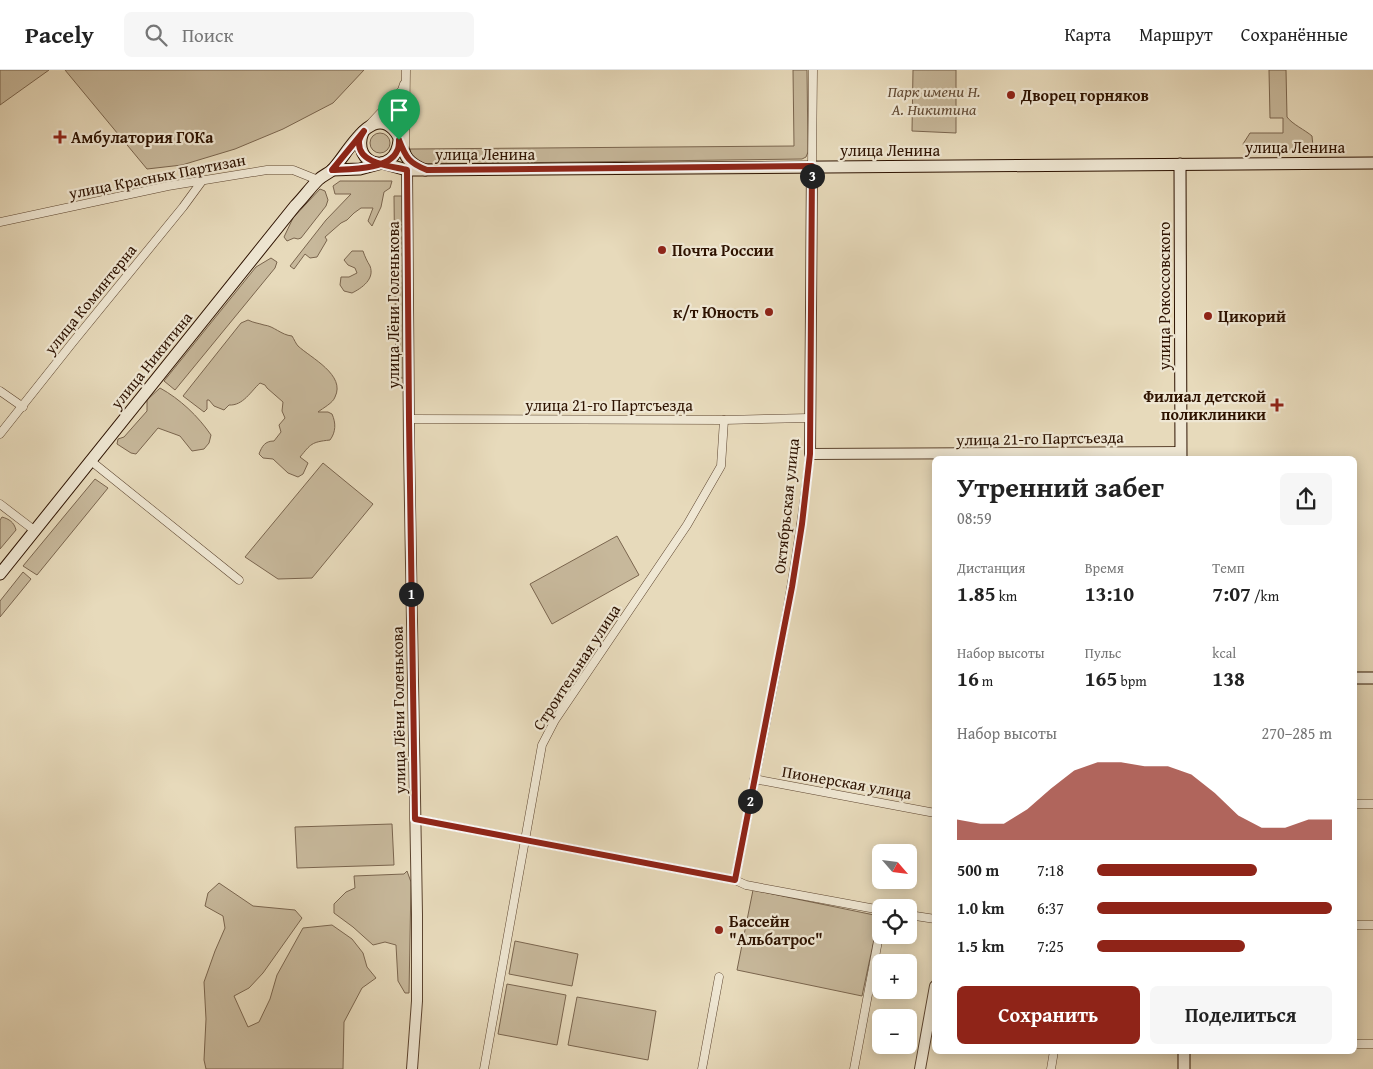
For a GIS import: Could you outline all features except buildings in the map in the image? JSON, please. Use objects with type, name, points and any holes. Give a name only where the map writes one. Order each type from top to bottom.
[{"type":"main road","points":[[382,163],[370,161],[362,153],[359,142],[364,131],[373,124],[384,124],[391,127],[396,132],[405,156],[417,166],[427,170]]},
{"type":"main road","name":"улица Никитина","points":[[0,574],[295,206],[318,180],[332,170],[364,131]]},
{"type":"main road","points":[[332,170],[360,169],[392,159],[398,150],[399,140]]},
{"type":"main road","name":"улица Ленина","points":[[382,163],[407,170],[1373,163]]},
{"type":"main road","name":"улица Рокоссовского","points":[[1180,164],[1181,455]]},
{"type":"main road","points":[[1357,678],[1373,678]]},
{"type":"main road","points":[[1184,1054],[1184,1069]]},
{"type":"street","points":[[406,70],[405,156],[407,170]]},
{"type":"street","name":"Октябрьская улица","points":[[735,880],[792,587],[810,454],[813,70]]},
{"type":"street","points":[[364,131],[402,90],[406,79]]},
{"type":"street","name":"улица Красных Партизан","points":[[0,222],[168,186],[267,170],[293,170],[318,180]]},
{"type":"street","name":"улица Лёни Голенькова","points":[[407,170],[417,1001],[412,1069]]},
{"type":"street","name":"улица Коминтерна","points":[[0,434],[202,181]]},
{"type":"street","points":[[0,390],[22,406]]},
{"type":"street","name":"улица 21-го Партсъезда","points":[[409,419],[724,420],[810,418]]},
{"type":"street","name":"Строительная улица","points":[[484,1069],[542,745],[555,720],[687,525],[721,466],[724,420]]},
{"type":"street","name":"улица 21-го Партсъезда","points":[[810,454],[1181,455]]},
{"type":"street","points":[[90,461],[239,580]]},
{"type":"street","points":[[0,504],[34,530]]},
{"type":"street","name":"Пионерская улица","points":[[754,779],[932,811]]},
{"type":"street","points":[[1357,804],[1373,804]]},
{"type":"street","points":[[415,819],[735,880],[746,885],[872,908]]},
{"type":"street","points":[[917,917],[932,919]]},
{"type":"street","points":[[1357,925],[1373,925]]},
{"type":"street","points":[[854,1069],[877,944]]},
{"type":"street","points":[[702,1069],[719,976]]},
{"type":"street","points":[[920,1069],[932,1003]]},
{"type":"street","points":[[1357,1044],[1373,1044]]},
{"type":"street","points":[[1051,1069],[1054,1054]]},
{"type":"green space","points":[[0,70],[49,70],[0,105]]},
{"type":"green space","points":[[65,70],[364,70],[333,103],[283,129],[235,149],[182,165],[147,169]]},
{"type":"green space","points":[[793,70],[807,70],[808,152],[806,157],[802,159],[428,164],[419,163],[410,155],[410,149],[794,146]]},
{"type":"green space","name":"Парк имени Н. А. Никитина","points":[[913,70],[956,70],[956,133],[912,131]]},
{"type":"green space","points":[[1269,70],[1286,70],[1287,117],[1312,136],[1313,147],[1308,151],[1248,152],[1243,144],[1250,133],[1283,133],[1283,118],[1270,118]]},
{"type":"green space","points":[[380,133],[387,136],[390,143],[387,150],[380,153],[373,150],[370,143],[373,136]]},
{"type":"green space","points":[[340,181],[392,181],[390,188],[384,192],[381,207],[372,226],[368,221],[373,208],[361,208],[325,237],[327,240],[317,257],[310,258],[305,254],[294,269],[290,266],[326,220],[351,194],[335,194],[333,186]]},
{"type":"green space","points":[[320,189],[325,191],[328,200],[326,206],[301,238],[287,241],[284,237],[293,218]]},
{"type":"green space","points":[[394,196],[402,196],[404,378],[396,378]]},
{"type":"green space","points":[[352,251],[363,251],[370,266],[371,275],[367,282],[352,293],[344,291],[340,285],[341,277],[349,277],[357,273],[355,268],[348,265],[344,260]]},
{"type":"green space","points":[[271,258],[277,262],[275,268],[175,390],[164,381],[256,267]]},
{"type":"green space","points":[[248,320],[292,336],[298,346],[326,368],[336,381],[337,389],[334,399],[318,412],[332,414],[335,424],[333,434],[330,440],[312,444],[300,457],[308,463],[303,474],[298,477],[288,473],[273,459],[263,458],[259,454],[264,444],[274,441],[281,432],[279,425],[285,418],[282,411],[283,402],[265,385],[260,383],[243,401],[229,405],[224,410],[214,406],[207,400],[207,409],[204,412],[183,396],[241,323]]},
{"type":"green space","points":[[160,388],[188,408],[211,435],[209,443],[204,449],[192,451],[180,436],[158,428],[136,454],[117,444],[118,439],[124,437],[147,411],[147,400]]},
{"type":"green space","points":[[323,463],[373,504],[312,578],[278,579],[245,557]]},
{"type":"green space","points":[[95,479],[108,488],[37,575],[23,566]]},
{"type":"green space","points":[[2,517],[11,521],[16,530],[0,549],[0,520]]},
{"type":"green space","points":[[617,536],[639,575],[552,624],[530,584]]},
{"type":"green space","points":[[23,572],[31,579],[0,617],[0,601]]},
{"type":"green space","points":[[392,824],[394,865],[297,868],[295,827]]},
{"type":"green space","points":[[407,871],[411,882],[409,993],[405,993],[398,981],[396,945],[385,942],[373,945],[334,913],[334,904],[346,892],[355,888],[354,876],[404,874]]},
{"type":"green space","points":[[219,883],[253,906],[295,910],[302,918],[263,973],[249,988],[234,996],[248,1027],[259,1022],[270,999],[277,975],[303,928],[332,925],[352,939],[363,953],[367,967],[376,978],[362,988],[344,1022],[343,1069],[206,1069],[204,1060],[206,1019],[204,982],[225,928],[223,916],[205,906],[208,893]]},
{"type":"green space","points":[[753,890],[872,915],[873,944],[862,996],[737,970]]},
{"type":"green space","points":[[515,941],[578,954],[572,986],[509,974]]},
{"type":"green space","points":[[507,984],[566,995],[557,1045],[498,1034]]},
{"type":"green space","points":[[577,997],[656,1011],[648,1060],[568,1045]]},
{"type":"place","name":"Дворец горняков","points":[[1011,95]]},
{"type":"place","name":"Амбулатория ГОКа","points":[[60,137]]},
{"type":"place","name":"Почта России","points":[[662,250]]},
{"type":"place","name":"к/т Юность","points":[[769,312]]},
{"type":"place","name":"Цикорий","points":[[1208,316]]},
{"type":"place","name":"Филиал детской поликлиники","points":[[1277,405]]},
{"type":"place","name":"Бассейн \"Альбатрос\"","points":[[719,930]]},
{"type":"route","points":[[399,140],[398,150],[392,159],[382,163],[360,169],[332,170],[364,131],[359,142],[362,153],[370,161],[382,163],[407,170],[415,819],[735,880],[792,587],[810,454],[812,166],[427,170],[417,166],[405,156],[399,140]]}]
